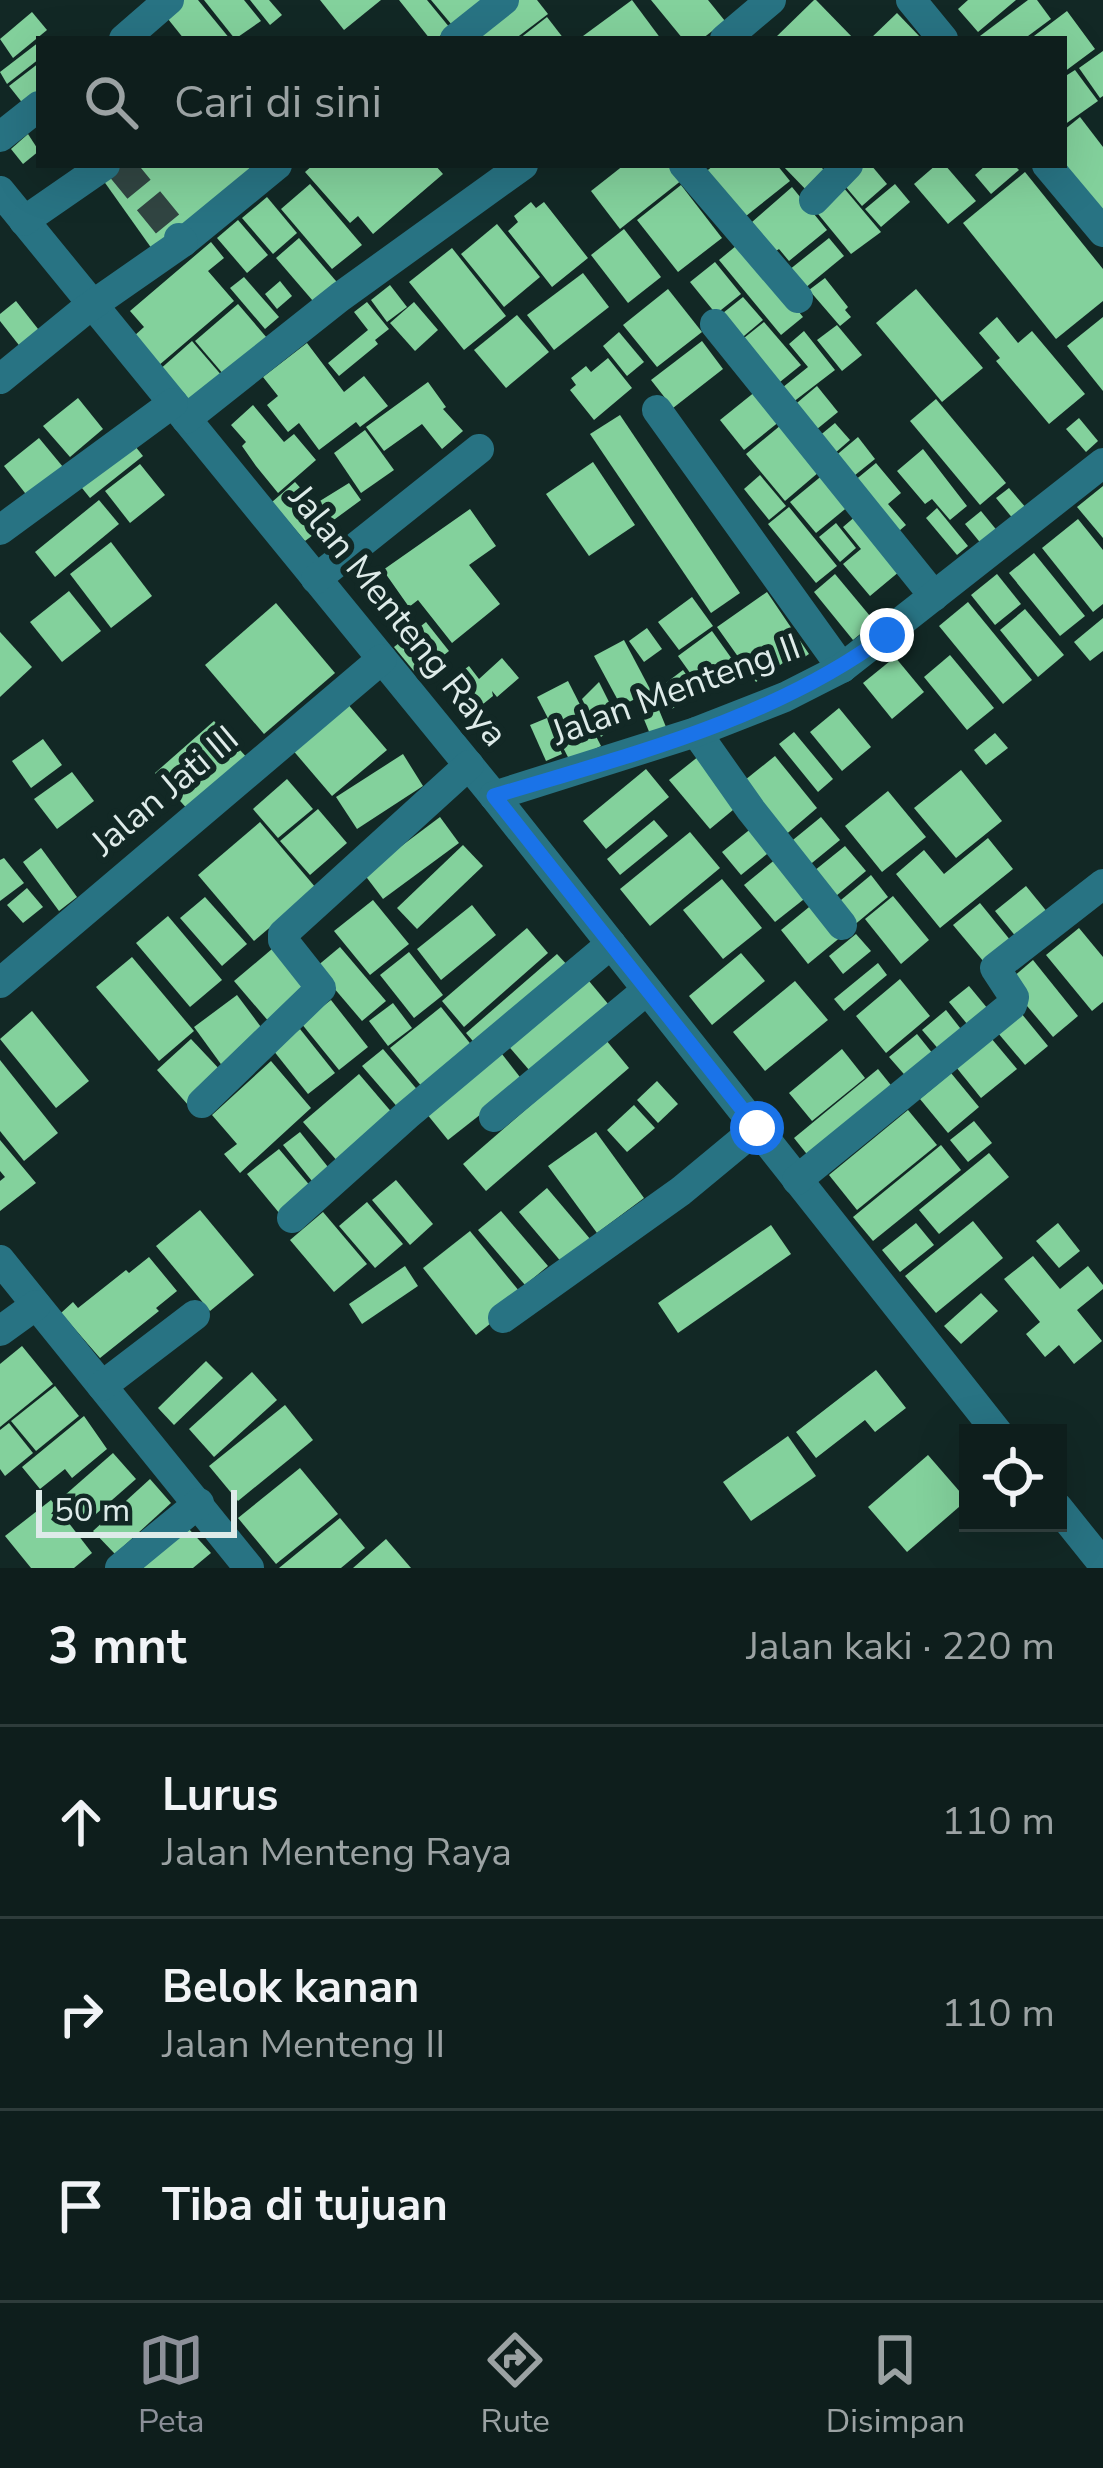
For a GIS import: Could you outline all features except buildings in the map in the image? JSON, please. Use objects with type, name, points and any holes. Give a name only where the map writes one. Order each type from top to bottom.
[{"type":"street","points":[[127,36],[169,0]]},
{"type":"street","points":[[459,36],[504,0]]},
{"type":"street","points":[[729,36],[771,0]]},
{"type":"street","points":[[911,0],[941,36]]},
{"type":"street","points":[[0,137],[36,108]]},
{"type":"street","points":[[24,220],[101,168]]},
{"type":"street","points":[[0,379],[273,168]]},
{"type":"street","points":[[0,530],[180,411],[519,168]]},
{"type":"street","points":[[687,168],[798,298]]},
{"type":"street","points":[[814,200],[845,168]]},
{"type":"street","points":[[1050,168],[1103,232]]},
{"type":"street","name":"Jalan Menteng Raya","points":[[0,191],[494,796],[991,1424]]},
{"type":"street","points":[[715,324],[934,596]]},
{"type":"street","points":[[657,410],[842,668]]},
{"type":"street","points":[[316,578],[479,449]]},
{"type":"street","name":"Jalan Menteng II","points":[[494,796],[696,732],[785,697],[842,668],[1103,463]]},
{"type":"street","name":"Jalan Jati III","points":[[0,983],[382,659]]},
{"type":"street","points":[[696,732],[842,925]]},
{"type":"street","points":[[202,1103],[321,988],[283,940],[284,934],[469,765]]},
{"type":"street","points":[[797,1180],[1012,1005],[1014,997],[995,968],[1103,884]]},
{"type":"street","points":[[292,1218],[407,1114],[611,944]]},
{"type":"street","points":[[494,1117],[647,990]]},
{"type":"street","points":[[503,1318],[681,1191],[757,1128]]},
{"type":"street","points":[[0,1259],[249,1568]]},
{"type":"street","points":[[0,1330],[36,1305]]},
{"type":"street","points":[[102,1386],[195,1315]]},
{"type":"street","points":[[120,1568],[199,1503]]},
{"type":"street","points":[[1067,1523],[1090,1561]]},
{"type":"tunnel","points":[[122,168],[179,238]]},
{"type":"route","points":[[757,1128],[494,796],[696,732],[785,697],[842,668],[887,635]]}]
